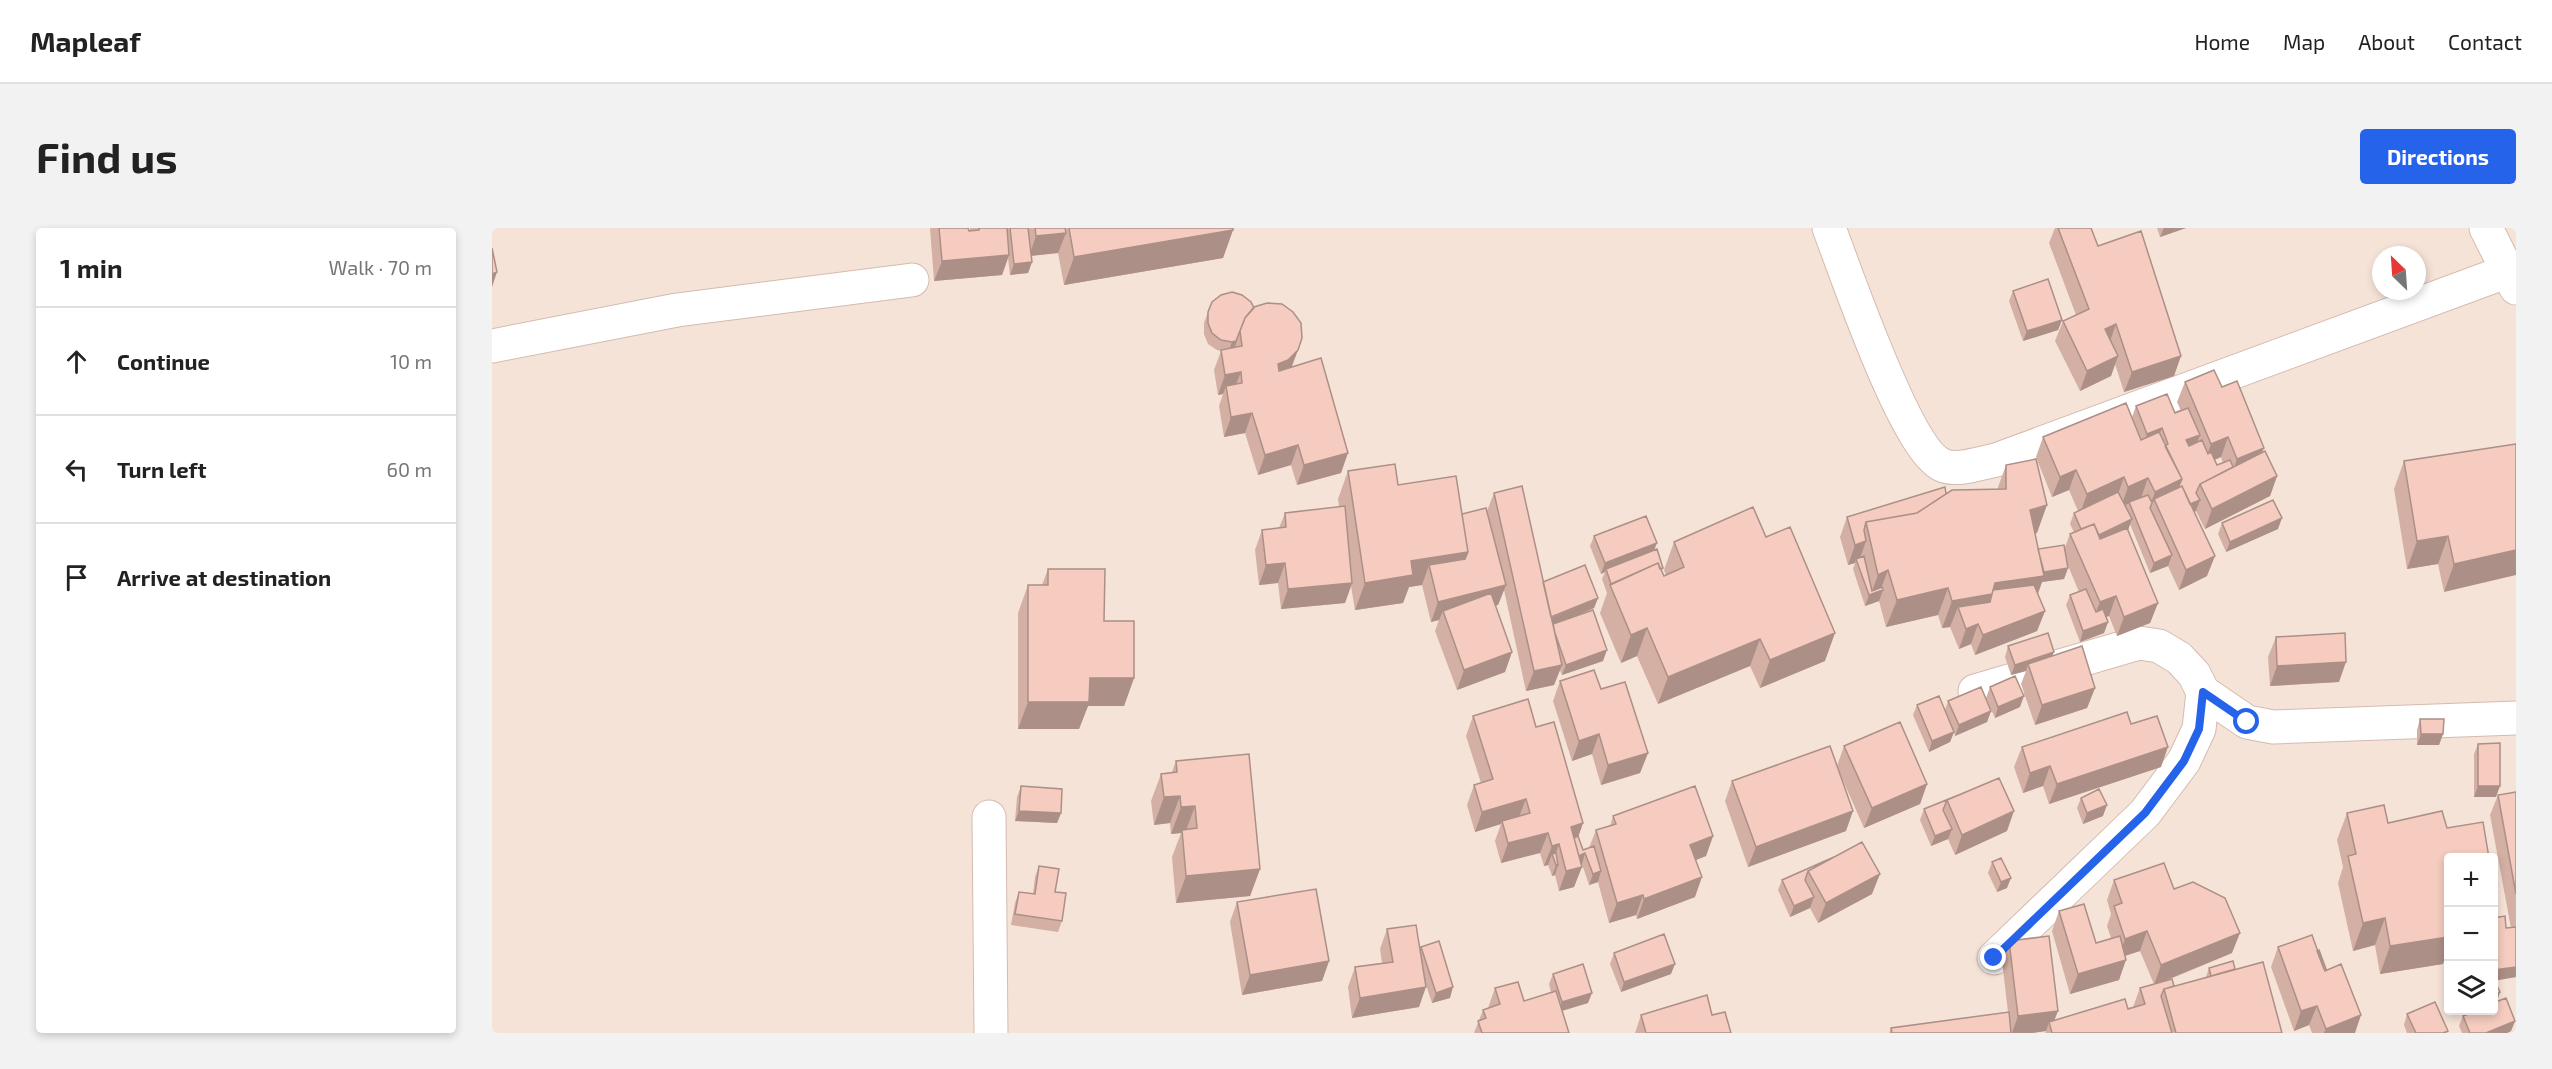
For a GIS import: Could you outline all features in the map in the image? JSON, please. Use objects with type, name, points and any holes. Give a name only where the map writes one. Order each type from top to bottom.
[{"type":"street","points":[[1829,228],[1896,401],[1929,454],[1936,462],[1948,467],[1996,460],[2512,280],[2486,228]]},
{"type":"street","points":[[492,346],[677,310],[912,280]]},
{"type":"street","points":[[1975,691],[2139,643],[2159,645],[2179,658],[2194,674],[2203,692],[2247,722],[2273,727],[2516,718]]},
{"type":"street","points":[[1994,958],[2145,813],[2184,761],[2199,729],[2203,692]]},
{"type":"street","points":[[989,817],[992,1033]]},
{"type":"shaded area","points":[[492,228],[2516,228],[2516,1033],[492,1033]]},
{"type":"building","points":[[939,228],[968,228],[969,231],[979,230],[979,228],[1007,228],[1009,255],[942,261]]},
{"type":"building","points":[[1010,228],[1028,228],[1032,262],[1014,264]]},
{"type":"building","points":[[1035,228],[1065,228],[1066,233],[1036,236]]},
{"type":"building","points":[[1069,228],[1233,228],[1233,230],[1074,257]]},
{"type":"building","points":[[2058,228],[2091,228],[2098,246],[2141,231],[2181,356],[2132,372],[2116,324],[2105,329],[2118,356],[2087,371],[2063,321],[2089,309]]},
{"type":"building","points":[[492,248],[497,272],[492,274]]},
{"type":"building","points":[[2048,279],[2062,320],[2027,331],[2013,291]]},
{"type":"building","points":[[1232,292],[1242,295],[1251,302],[1254,308],[1245,318],[1236,341],[1232,342],[1221,340],[1212,333],[1208,323],[1208,312],[1212,302],[1221,295]]},
{"type":"building","points":[[1267,303],[1282,304],[1293,312],[1301,323],[1302,338],[1298,350],[1288,360],[1278,364],[1279,371],[1321,358],[1348,453],[1304,465],[1298,445],[1265,455],[1252,413],[1231,417],[1226,386],[1242,383],[1241,372],[1225,375],[1221,350],[1242,346],[1240,331],[1245,318],[1254,307]]},
{"type":"building","points":[[2214,370],[2222,387],[2237,381],[2264,448],[2237,459],[2228,437],[2211,444],[2185,382]]},
{"type":"building","points":[[2167,394],[2175,413],[2188,408],[2200,435],[2186,440],[2189,446],[2202,440],[2208,454],[2211,452],[2217,465],[2230,460],[2233,467],[2200,484],[2196,493],[2200,500],[2190,504],[2182,486],[2178,488],[2182,479],[2165,446],[2168,444],[2162,428],[2147,434],[2136,406]]},
{"type":"building","points":[[2126,403],[2141,440],[2159,432],[2182,479],[2155,492],[2148,478],[2128,487],[2124,477],[2087,494],[2076,470],[2060,477],[2043,437]]},
{"type":"building","points":[[2516,444],[2516,550],[2454,564],[2448,536],[2417,541],[2404,461]]},
{"type":"building","points":[[2265,451],[2277,476],[2212,509],[2200,484]]},
{"type":"building","points":[[2036,459],[2047,505],[2030,510],[2044,576],[1995,583],[1992,594],[1952,601],[1948,588],[1897,600],[1888,570],[1878,575],[1866,522],[1917,513],[1952,490],[2006,489],[2006,465]]},
{"type":"building","points":[[1395,464],[1398,485],[1456,476],[1468,552],[1411,561],[1413,575],[1365,583],[1348,471]]},
{"type":"building","points":[[1522,486],[1562,665],[1534,671],[1494,493]]},
{"type":"building","points":[[2182,486],[2215,556],[2186,570],[2154,499]]},
{"type":"building","points":[[1945,487],[1946,494],[1917,513],[1866,522],[1864,530],[1866,541],[1855,545],[1847,517]]},
{"type":"building","points":[[2118,492],[2132,519],[2099,535],[2094,524],[2081,529],[2074,513]]},
{"type":"building","points":[[2148,495],[2151,501],[2153,500],[2150,508],[2172,555],[2154,563],[2129,502]]},
{"type":"building","points":[[2273,500],[2282,518],[2230,542],[2222,523]]},
{"type":"building","points":[[1345,506],[1352,583],[1288,589],[1285,563],[1266,565],[1262,530],[1286,527],[1285,513]]},
{"type":"building","points":[[1753,507],[1766,537],[1790,527],[1835,633],[1770,660],[1760,639],[1668,677],[1647,628],[1631,635],[1610,585],[1658,563],[1664,576],[1684,567],[1674,542]]},
{"type":"building","points":[[1486,508],[1506,585],[1438,602],[1429,565],[1465,559],[1468,552],[1462,514]]},
{"type":"building","points":[[1646,516],[1657,543],[1605,563],[1594,536]]},
{"type":"building","points":[[2094,524],[2100,539],[2127,528],[2158,603],[2124,617],[2116,596],[2100,602],[2070,534]]},
{"type":"building","points":[[2064,545],[2068,568],[2044,572],[2038,549]]},
{"type":"building","points":[[1657,549],[1663,568],[1660,569],[1658,563],[1611,584],[1606,569]]},
{"type":"building","points":[[1864,556],[1872,591],[1882,587],[1883,590],[1869,595],[1856,559]]},
{"type":"building","points":[[1585,565],[1598,598],[1551,617],[1543,582]]},
{"type":"building","points":[[1048,569],[1105,569],[1104,621],[1134,621],[1134,678],[1090,678],[1089,702],[1028,702],[1028,585],[1048,585]]},
{"type":"building","points":[[2034,585],[2045,611],[1983,635],[1978,624],[1966,629],[1958,607],[1990,602],[1993,590]]},
{"type":"building","points":[[2086,589],[2096,612],[2103,609],[2108,622],[2083,631],[2070,595]]},
{"type":"building","points":[[1491,593],[1512,652],[1464,670],[1443,611]]},
{"type":"building","points":[[1593,610],[1607,650],[1566,665],[1553,624]]},
{"type":"building","points":[[2048,633],[2054,652],[2015,665],[2008,646]]},
{"type":"building","points":[[2345,633],[2346,662],[2277,666],[2276,637]]},
{"type":"building","points":[[2082,646],[2095,688],[2042,705],[2028,664]]},
{"type":"building","points":[[1594,670],[1601,689],[1625,682],[1648,753],[1608,765],[1599,734],[1579,741],[1560,681]]},
{"type":"building","points":[[2015,676],[2024,696],[1998,707],[1990,687]]},
{"type":"building","points":[[1981,687],[1991,711],[1959,725],[1948,701]]},
{"type":"building","points":[[1939,696],[1954,732],[1932,741],[1917,705]]},
{"type":"building","points":[[1528,699],[1536,727],[1554,722],[1583,823],[1571,827],[1582,867],[1566,871],[1559,844],[1552,846],[1548,833],[1508,843],[1502,821],[1530,813],[1526,799],[1482,812],[1474,785],[1493,779],[1473,716]]},
{"type":"building","points":[[2127,712],[2131,724],[2157,716],[2168,747],[2057,784],[2050,766],[2030,773],[2022,747]]},
{"type":"building","points":[[2420,719],[2444,719],[2443,734],[2421,734]]},
{"type":"building","points":[[1900,722],[1927,784],[1872,808],[1844,746]]},
{"type":"building","points":[[2500,743],[2500,786],[2478,786],[2478,744]]},
{"type":"building","points":[[1830,746],[1853,811],[1756,847],[1732,781]]},
{"type":"building","points":[[1249,754],[1260,869],[1186,876],[1182,830],[1197,828],[1195,806],[1181,807],[1180,796],[1164,797],[1161,774],[1177,772],[1176,761]]},
{"type":"building","points":[[1999,778],[2014,811],[1962,835],[1947,800]]},
{"type":"building","points":[[1021,786],[1062,789],[1061,813],[1019,811]]},
{"type":"building","points":[[1695,786],[1713,836],[1690,845],[1702,877],[1644,899],[1643,895],[1617,903],[1596,830],[1616,824],[1613,816]]},
{"type":"building","points":[[2099,789],[2107,805],[2087,813],[2081,798]]},
{"type":"building","points":[[1966,792],[1947,800],[1943,810],[1952,829],[1935,836],[1924,809]]},
{"type":"building","points":[[2516,792],[2516,894],[2498,795]]},
{"type":"building","points":[[2384,805],[2388,823],[2442,811],[2447,828],[2483,822],[2488,853],[2444,853],[2444,938],[2390,946],[2385,918],[2363,923],[2348,856],[2356,854],[2347,813]]},
{"type":"building","points":[[1578,836],[1583,850],[1594,846],[1601,871],[1593,874],[1585,853],[1579,856],[1574,838]]},
{"type":"building","points":[[1862,842],[1880,874],[1826,903],[1808,871]]},
{"type":"building","points":[[1556,853],[1558,865],[1552,854]]},
{"type":"building","points":[[1834,857],[1808,871],[1805,880],[1814,897],[1794,906],[1782,880]]},
{"type":"building","points":[[2001,858],[2011,878],[2001,882],[1992,862]]},
{"type":"building","points":[[2164,863],[2174,889],[2193,882],[2225,898],[2240,933],[2161,965],[2147,931],[2125,939],[2114,906],[2122,903],[2114,880]]},
{"type":"building","points":[[1039,866],[1059,869],[1055,892],[1066,893],[1062,921],[1015,914],[1019,892],[1035,894]]},
{"type":"building","points":[[1316,889],[1329,961],[1250,975],[1237,902]]},
{"type":"building","points":[[2084,904],[2096,943],[2120,936],[2126,960],[2078,974],[2059,911]]},
{"type":"building","points":[[2505,916],[2506,928],[2516,927],[2516,967],[2498,969],[2498,917]]},
{"type":"building","points":[[1416,925],[1426,987],[1360,998],[1355,967],[1393,962],[1387,929]]},
{"type":"building","points":[[1664,934],[1675,964],[1624,982],[1614,953]]},
{"type":"building","points":[[2312,935],[2325,971],[2341,964],[2361,1015],[2326,1029],[2317,1006],[2301,1011],[2278,947]]},
{"type":"building","points":[[2049,936],[2058,1011],[2018,1016],[2009,941]]},
{"type":"building","points":[[1439,941],[1453,987],[1436,993],[1421,947]]},
{"type":"building","points":[[2319,950],[2326,969],[2317,951]]},
{"type":"building","points":[[2233,961],[2235,969],[2211,976],[2209,968]]},
{"type":"building","points":[[2263,962],[2282,1033],[2176,1033],[2164,989]]},
{"type":"building","points":[[1583,964],[1592,993],[1562,1002],[1553,974]]},
{"type":"building","points":[[2172,979],[2174,986],[2164,989],[2161,996],[2172,1033],[2052,1033],[2049,1022],[2125,999],[2128,1009],[2145,1004],[2140,988]]},
{"type":"building","points":[[1518,982],[1524,1001],[1556,991],[1569,1033],[1482,1033],[1478,1021],[1486,1018],[1483,1010],[1500,1004],[1495,988]]},
{"type":"building","points":[[1707,995],[1712,1015],[1725,1012],[1731,1033],[1646,1033],[1641,1015]]},
{"type":"building","points":[[2506,998],[2515,1021],[2486,1033],[2470,1033],[2463,1016],[2498,1015],[2498,1001]]},
{"type":"building","points":[[2435,1002],[2448,1031],[2416,1033],[2407,1014]]},
{"type":"building","points":[[2009,1012],[2011,1033],[1892,1033],[1891,1028]]},
{"type":"route","points":[[1994,958],[2145,813],[2184,761],[2199,729],[2203,692],[2247,722]]}]
